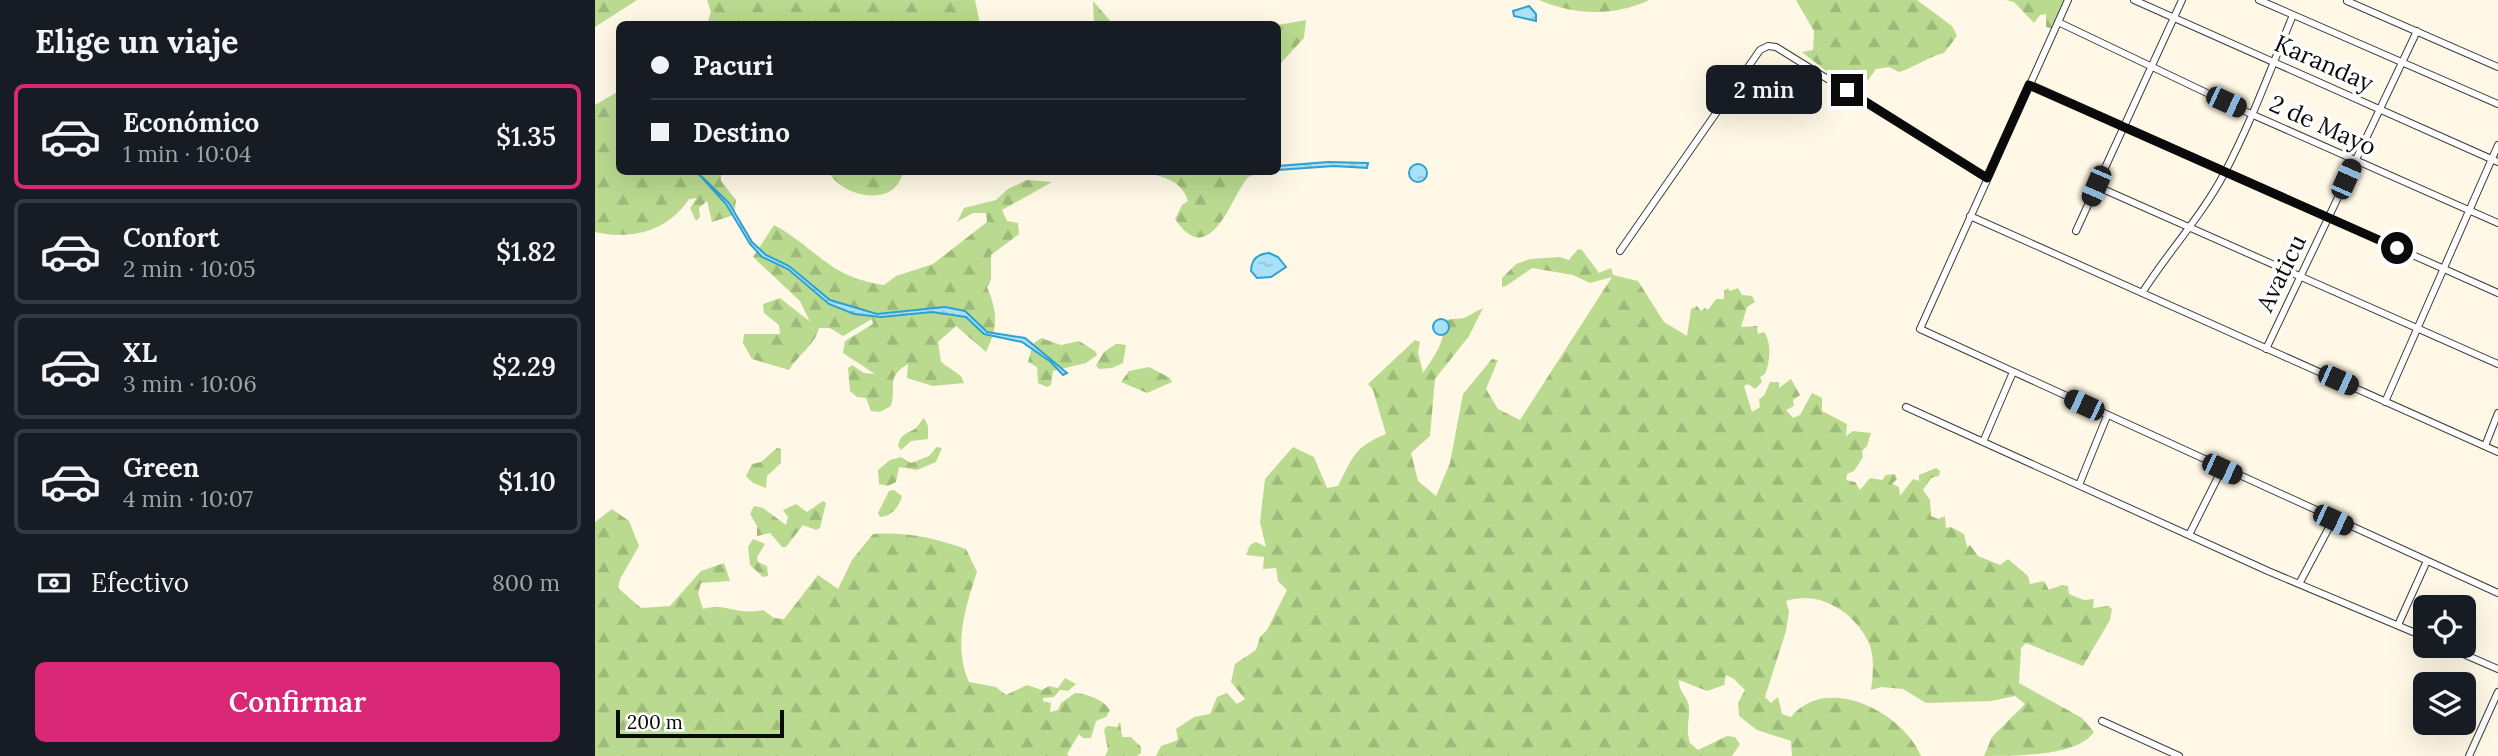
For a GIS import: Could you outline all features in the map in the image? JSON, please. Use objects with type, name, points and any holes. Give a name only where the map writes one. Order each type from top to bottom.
[{"type":"street","points":[[2068,0],[1920,328],[2426,563],[2498,593]]},
{"type":"street","name":"Karanday","points":[[2134,0],[2495,160]]},
{"type":"street","points":[[2076,231],[2182,0]]},
{"type":"street","points":[[2259,0],[2498,104]]},
{"type":"street","points":[[2347,1],[2498,67]]},
{"type":"street","points":[[2142,293],[2165,256],[2190,229],[2225,173],[2293,15]]},
{"type":"street","name":"2 de Mayo","points":[[2058,22],[2251,114],[2498,223]]},
{"type":"street","name":"Avaticu","points":[[2266,349],[2417,31]]},
{"type":"street","points":[[1620,251],[1760,50],[1768,46],[1776,47],[1987,178]]},
{"type":"street","points":[[2029,85],[2498,293]]},
{"type":"street","points":[[2385,402],[2469,210],[2495,160],[2498,145]]},
{"type":"street","points":[[2096,186],[2498,364]]},
{"type":"street","points":[[1970,216],[2498,452]]},
{"type":"street","points":[[1983,442],[2013,372]]},
{"type":"street","points":[[1906,407],[2299,584],[2413,632]]},
{"type":"street","points":[[2485,446],[2498,414]]},
{"type":"street","points":[[2079,485],[2107,416]]},
{"type":"street","points":[[2189,535],[2222,469]]},
{"type":"street","points":[[2299,584],[2333,520]]},
{"type":"street","points":[[2398,625],[2426,563]]},
{"type":"street","points":[[2473,658],[2498,669]]},
{"type":"street","points":[[2469,756],[2498,692]]},
{"type":"street","points":[[2102,721],[2179,756]]},
{"type":"green space","points":[[595,0],[637,0],[595,27]]},
{"type":"green space","points":[[707,0],[975,0],[979,21],[708,21],[711,12]]},
{"type":"green space","points":[[1539,0],[1649,0],[1622,9],[1594,12],[1566,9]]},
{"type":"green space","points":[[1796,0],[1917,0],[1952,26],[1957,36],[1944,53],[1905,70],[1899,72],[1889,67],[1876,69],[1857,95],[1802,52],[1813,50],[1814,31]]},
{"type":"green space","points":[[2006,0],[2065,0],[2055,29],[2046,27],[2046,14],[2040,15],[2034,23],[2014,2]]},
{"type":"green space","points":[[1093,1],[1110,21],[1094,21]]},
{"type":"green space","points":[[1306,20],[1304,38],[1281,63],[1281,24]]},
{"type":"green space","points":[[616,93],[616,175],[721,175],[721,181],[736,200],[734,215],[712,222],[707,201],[699,208],[700,217],[696,221],[690,208],[697,198],[689,199],[670,219],[647,231],[622,235],[595,232],[595,105]]},
{"type":"green space","points":[[831,175],[902,175],[894,188],[884,194],[875,195],[857,193]]},
{"type":"green space","points":[[1157,175],[1254,175],[1248,177],[1218,226],[1209,234],[1199,237],[1187,233],[1175,219],[1182,205],[1188,201],[1182,189]]},
{"type":"green space","points":[[1027,180],[1052,182],[1002,210],[1007,221],[1018,223],[1019,234],[991,255],[991,280],[987,287],[995,320],[993,335],[986,352],[956,326],[938,342],[941,362],[961,376],[964,383],[933,386],[907,378],[908,364],[894,378],[891,406],[880,412],[871,411],[866,398],[857,397],[850,391],[848,368],[852,365],[864,373],[875,374],[843,353],[845,341],[873,324],[872,319],[843,336],[830,328],[819,328],[814,340],[789,370],[752,359],[743,343],[744,334],[780,334],[779,325],[764,313],[763,304],[780,298],[810,321],[800,301],[753,257],[774,225],[836,269],[849,276],[884,285],[896,276],[933,264],[987,222],[986,213],[973,213],[957,222],[964,208],[996,200],[1008,189]]},
{"type":"green space","points":[[1578,249],[1582,250],[1599,273],[1611,268],[1613,275],[1638,281],[1664,322],[1687,336],[1691,309],[1697,306],[1701,311],[1705,308],[1708,310],[1716,299],[1724,299],[1724,291],[1728,288],[1730,291],[1738,288],[1742,295],[1752,296],[1755,302],[1747,307],[1741,327],[1757,326],[1758,334],[1764,332],[1769,353],[1765,374],[1760,377],[1762,382],[1755,389],[1748,384],[1744,386],[1752,412],[1760,407],[1759,399],[1764,396],[1770,382],[1779,382],[1779,388],[1791,379],[1800,395],[1793,400],[1794,406],[1786,410],[1793,418],[1800,415],[1812,393],[1822,398],[1822,411],[1847,424],[1846,436],[1853,431],[1871,433],[1867,446],[1862,451],[1863,457],[1854,471],[1847,474],[1846,480],[1855,482],[1860,490],[1870,478],[1882,480],[1886,475],[1895,474],[1897,479],[1892,484],[1899,487],[1900,496],[1913,479],[1919,481],[1919,475],[1936,468],[1940,471],[1939,476],[1931,478],[1923,490],[1930,500],[1931,516],[1938,519],[1945,516],[1946,528],[1951,527],[1964,534],[1967,547],[1970,545],[1978,556],[2000,565],[2008,559],[2028,576],[2030,584],[2044,581],[2049,590],[2062,585],[2068,586],[2069,594],[2084,600],[2094,599],[2093,608],[2108,606],[2112,609],[2110,620],[2083,666],[2026,643],[2021,648],[2019,683],[2082,718],[2094,732],[2075,746],[2061,750],[2030,755],[1984,756],[1992,737],[2025,704],[2015,696],[1991,701],[1926,703],[1903,689],[1881,687],[1871,690],[1872,652],[1861,630],[1844,612],[1833,606],[1810,598],[1798,598],[1786,601],[1789,612],[1786,631],[1765,697],[1771,703],[1778,697],[1782,714],[1791,717],[1806,704],[1824,698],[1843,698],[1862,704],[1898,725],[1912,740],[1921,756],[1792,756],[1791,741],[1757,730],[1739,716],[1738,703],[1745,690],[1726,675],[1724,685],[1707,691],[1679,680],[1679,684],[1689,707],[1690,743],[1698,750],[1727,736],[1735,737],[1740,744],[1732,756],[1156,756],[1161,746],[1178,740],[1176,729],[1194,717],[1210,714],[1217,697],[1227,693],[1237,704],[1245,699],[1231,682],[1235,664],[1256,650],[1260,637],[1267,630],[1287,590],[1278,581],[1276,568],[1263,569],[1264,557],[1246,555],[1250,545],[1256,542],[1266,547],[1260,522],[1265,479],[1293,447],[1314,457],[1327,488],[1338,486],[1356,454],[1367,444],[1386,434],[1373,390],[1368,384],[1415,340],[1420,342],[1418,352],[1423,373],[1441,342],[1444,320],[1464,318],[1483,308],[1469,336],[1435,379],[1430,436],[1411,453],[1418,481],[1436,496],[1450,463],[1463,394],[1492,359],[1498,360],[1486,389],[1498,409],[1520,420],[1612,277],[1590,283],[1573,275],[1532,268],[1502,287],[1502,278],[1516,264],[1530,259],[1560,257],[1569,260]]},
{"type":"green space","points":[[1041,338],[1061,345],[1079,341],[1097,355],[1086,363],[1053,371],[1051,385],[1047,387],[1038,383],[1037,367],[1028,362],[1033,344]]},
{"type":"green space","points":[[1116,344],[1126,345],[1123,363],[1112,368],[1099,369],[1096,365],[1104,352]]},
{"type":"green space","points":[[1149,367],[1170,378],[1172,382],[1147,393],[1121,382],[1129,371]]},
{"type":"green space","points":[[924,418],[928,426],[928,439],[911,441],[901,450],[898,446],[901,438],[917,427]]},
{"type":"green space","points":[[937,447],[942,448],[936,462],[917,470],[899,467],[896,482],[888,486],[879,484],[878,470],[890,460],[901,457],[911,463],[929,456]]},
{"type":"green space","points":[[777,448],[781,449],[781,463],[767,476],[766,488],[753,483],[746,476],[752,464],[761,462]]},
{"type":"green space","points":[[894,490],[902,496],[899,504],[891,513],[880,517],[878,513],[889,491]]},
{"type":"green space","points":[[823,501],[826,503],[820,528],[816,530],[803,525],[786,547],[782,547],[770,533],[757,536],[757,526],[750,514],[754,506],[763,508],[786,525],[788,517],[783,510],[796,504],[807,512]]},
{"type":"green space","points":[[612,509],[629,521],[639,546],[620,579],[618,588],[641,608],[670,606],[701,571],[724,563],[730,581],[701,583],[698,593],[703,609],[719,607],[745,611],[763,610],[774,618],[784,619],[818,575],[838,589],[852,560],[873,534],[920,537],[966,549],[977,572],[968,599],[961,641],[964,668],[969,682],[996,687],[1006,695],[1027,685],[1042,690],[1049,686],[1058,688],[1065,678],[1076,684],[1068,691],[1060,690],[1054,697],[1043,698],[1043,701],[1051,703],[1050,712],[1058,710],[1061,703],[1075,693],[1094,698],[1110,710],[1106,717],[1096,721],[1091,738],[1083,738],[1079,734],[1067,754],[1069,756],[595,756],[595,522]]},
{"type":"green space","points":[[753,539],[765,544],[757,557],[758,562],[767,566],[768,576],[763,577],[750,565],[748,547]]},
{"type":"green space","points":[[1120,722],[1122,737],[1131,737],[1141,747],[1141,753],[1137,756],[1105,756],[1108,750],[1104,730],[1107,726],[1117,727]]},
{"type":"water","points":[[1529,6],[1536,14],[1536,21],[1514,16],[1513,11]]},
{"type":"water","points":[[1328,162],[1368,163],[1367,168],[1334,166],[1281,170],[1281,166]]},
{"type":"water","points":[[1418,164],[1424,167],[1427,173],[1424,179],[1418,182],[1412,179],[1409,173],[1412,167]]},
{"type":"water","points":[[700,175],[729,203],[752,242],[766,255],[789,266],[830,300],[877,314],[945,307],[965,311],[987,332],[1025,338],[1067,373],[1063,375],[1051,362],[1022,342],[984,334],[966,317],[932,312],[881,317],[854,314],[829,304],[788,269],[762,257],[750,244],[726,204]]},
{"type":"water","points":[[1269,253],[1278,257],[1286,267],[1271,277],[1257,278],[1251,271],[1252,263],[1258,256]]},
{"type":"water","points":[[1441,319],[1447,321],[1447,333],[1441,335],[1435,333],[1433,327],[1435,321]]},
{"type":"route","points":[[1847,90],[1987,178],[2029,85],[2397,248]]}]
